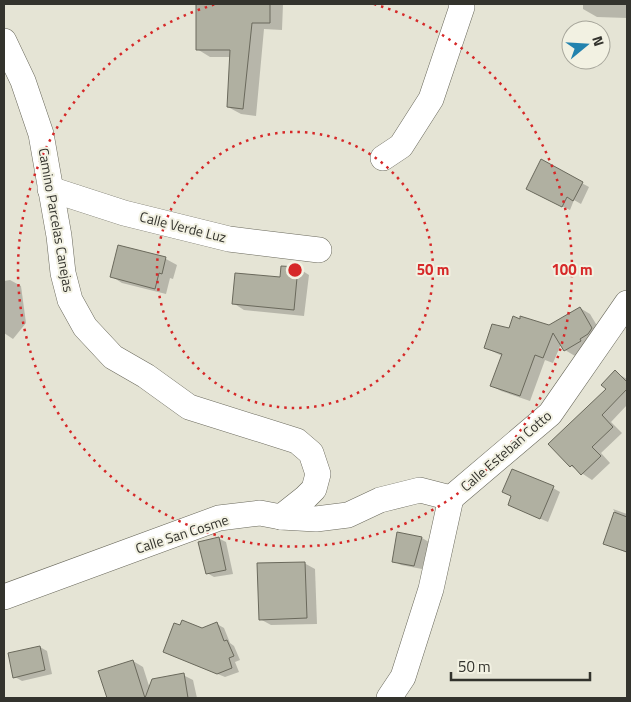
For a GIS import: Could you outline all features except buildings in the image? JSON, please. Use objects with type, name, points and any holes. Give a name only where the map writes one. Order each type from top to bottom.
[{"type":"street","points":[[383,158],[401,146],[431,99],[462,7],[461,4]]},
{"type":"street","name":"Camino Parcelas Canejas","points":[[4,41],[23,82],[41,134],[70,300],[85,327],[113,356],[146,376],[189,407],[297,441],[312,453],[318,474],[314,489],[306,498],[281,517]]},
{"type":"street","name":"Calle Verde Luz","points":[[50,189],[124,213],[229,239],[319,250]]},
{"type":"street","name":"Calle Esteban Cotto","points":[[451,498],[550,414],[627,303]]},
{"type":"street","name":"Calle San Cosme","points":[[4,597],[220,518],[260,513],[281,517],[316,519],[348,515],[380,500],[420,490],[451,498]]},
{"type":"street","points":[[389,698],[403,677],[428,598],[451,498]]}]
